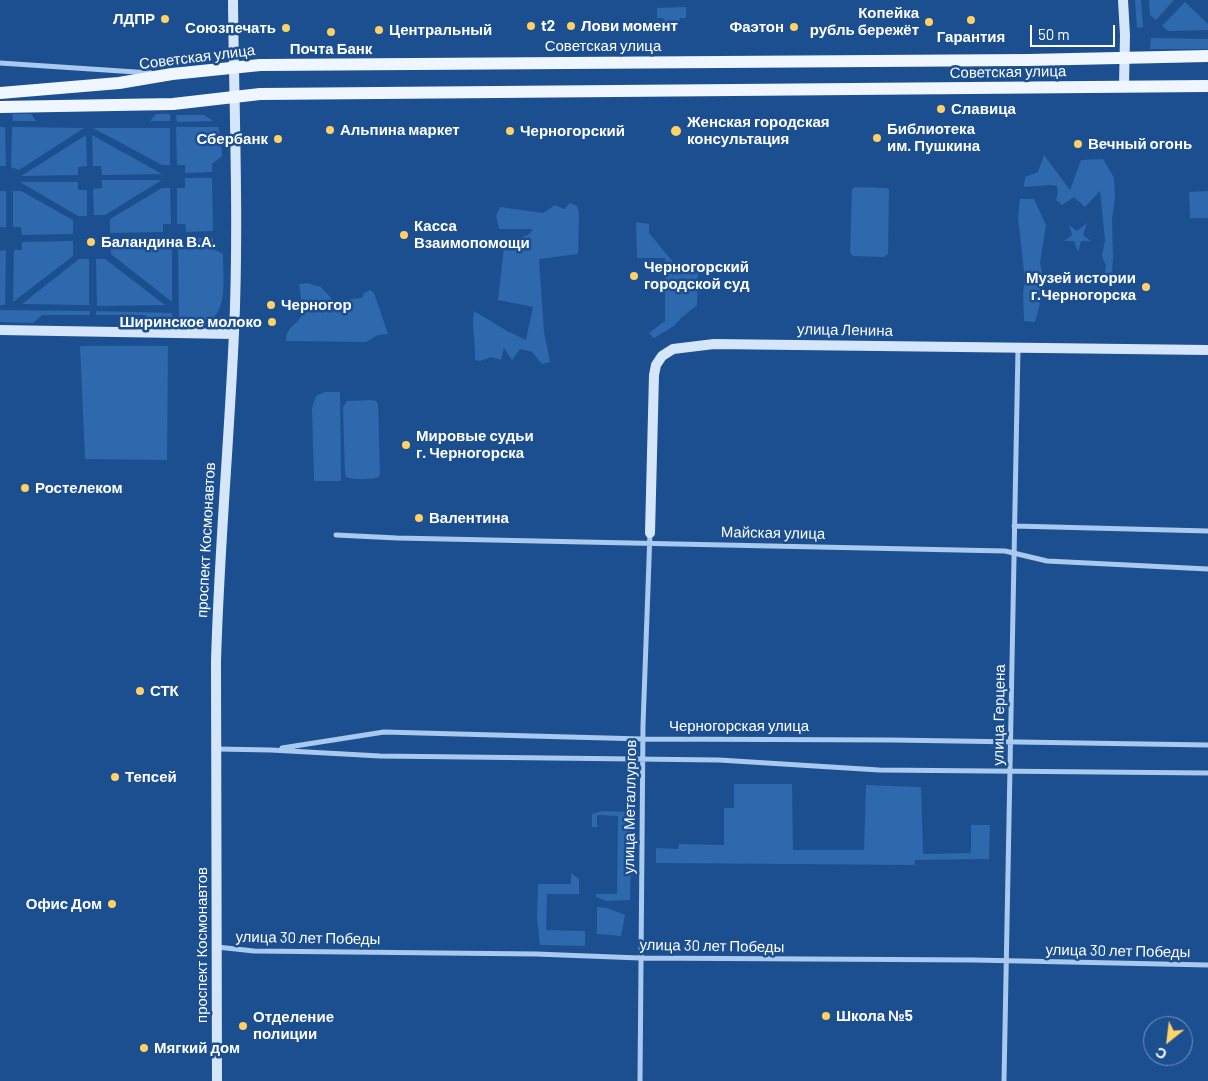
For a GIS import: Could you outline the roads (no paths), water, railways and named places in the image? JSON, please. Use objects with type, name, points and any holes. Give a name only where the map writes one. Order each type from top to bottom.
[{"type":"main road","name":"проспект Космонавтов","points":[[217,1081],[217,610],[234,334],[236,268],[233,0]]},
{"type":"main road","points":[[1123,0],[1124,86]]},
{"type":"main road","name":"Советская улица","points":[[0,93],[119,83],[172,74],[278,65],[1019,60],[1208,56]]},
{"type":"main road","name":"Советская улица","points":[[0,107],[173,104],[260,94],[1208,86]]},
{"type":"main road","points":[[0,330],[234,334]]},
{"type":"main road","name":"улица Ленина","points":[[650,538],[654,375],[656,365],[662,356],[673,349],[714,344],[762,344],[1018,349],[1208,350]]},
{"type":"street","points":[[0,63],[172,74]]},
{"type":"street","name":"улица Герцена","points":[[1004,1081],[1018,349]]},
{"type":"street","points":[[1014,526],[1208,531]]},
{"type":"street","name":"Майская улица","points":[[336,535],[397,538],[650,538],[1014,553],[1047,562],[1208,569]]},
{"type":"street","name":"улица Металлургов","points":[[640,1081],[643,738],[650,538]]},
{"type":"street","name":"Черногорская улица","points":[[271,750],[384,732],[643,738],[1208,745]]},
{"type":"street","name":"Черногорская улица","points":[[216,749],[380,756],[719,760],[879,770],[1208,773]]},
{"type":"street","name":"улица 30 лет Победы","points":[[217,947],[254,951],[1208,965]]},
{"type":"place","name":"ЛДПР","points":[[165,19]]},
{"type":"place","name":"Гарантия","points":[[971,20]]},
{"type":"place","name":"Копейка рубль бережёт","points":[[929,22]]},
{"type":"place","name":"t2","points":[[531,26]]},
{"type":"place","name":"Лови момент","points":[[571,26]]},
{"type":"place","name":"Фаэтон","points":[[794,27]]},
{"type":"place","name":"Союзпечать","points":[[286,28]]},
{"type":"place","name":"Центральный","points":[[379,30]]},
{"type":"place","name":"Почта Банк","points":[[331,32]]},
{"type":"place","name":"Славица","points":[[941,109]]},
{"type":"place","name":"Альпина маркет","points":[[330,130]]},
{"type":"place","name":"Черногорский","points":[[510,131]]},
{"type":"place","name":"Женская городская консультация","points":[[676,131]]},
{"type":"place","name":"Библиотека им. Пушкина","points":[[877,138]]},
{"type":"place","name":"Сбербанк","points":[[278,139]]},
{"type":"place","name":"Вечный огонь","points":[[1078,144]]},
{"type":"place","name":"Касса Взаимопомощи","points":[[404,235]]},
{"type":"place","name":"Баландина В.А.","points":[[91,242]]},
{"type":"place","name":"Черногорский городской суд","points":[[634,276]]},
{"type":"place","name":"Музей истории г.Черногорска","points":[[1146,287]]},
{"type":"place","name":"Черногор","points":[[271,305]]},
{"type":"place","name":"Ширинское молоко","points":[[272,322]]},
{"type":"place","name":"Мировые судьи г. Черногорска","points":[[406,445]]},
{"type":"place","name":"Ростелеком","points":[[25,488]]},
{"type":"place","name":"Валентина","points":[[419,518]]},
{"type":"place","name":"СТК","points":[[140,691]]},
{"type":"place","name":"Тепсей","points":[[115,777]]},
{"type":"place","name":"Офис Дом","points":[[112,904]]},
{"type":"place","name":"Школа №5","points":[[826,1016]]},
{"type":"place","name":"Отделение полиции","points":[[243,1026]]},
{"type":"place","name":"Мягкий дом","points":[[144,1048]]}]
